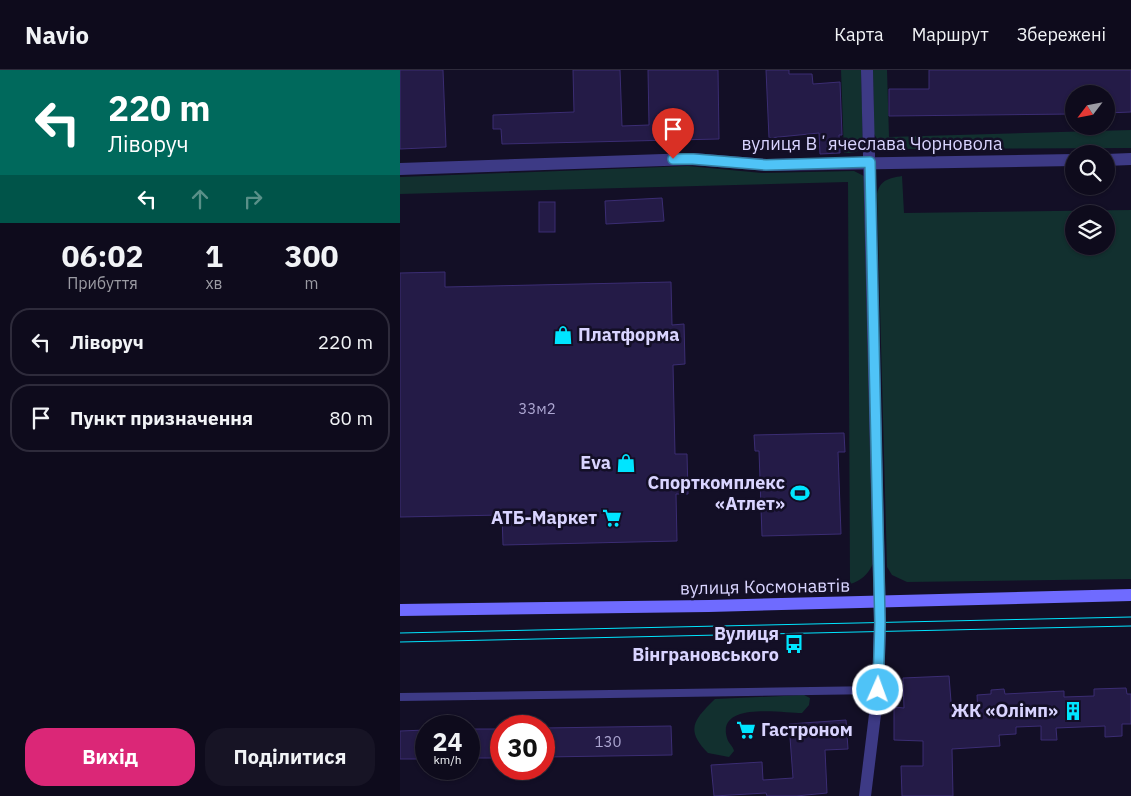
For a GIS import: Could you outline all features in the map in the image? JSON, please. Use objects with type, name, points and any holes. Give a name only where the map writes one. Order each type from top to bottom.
[{"type":"main road","name":"вулиця Космонавтів","points":[[400,610],[1131,596]]},
{"type":"street","points":[[865,796],[878,690],[880,623],[878,602],[867,70]]},
{"type":"street","name":"вулиця Вʼячеслава Чорновола","points":[[400,170],[693,159],[766,165],[1065,160]]},
{"type":"street","points":[[1115,160],[1131,159]]},
{"type":"lane","points":[[400,697],[878,690]]},
{"type":"green space","points":[[841,70],[861,70],[863,146],[852,153],[844,153]]},
{"type":"green space","points":[[873,70],[887,70],[889,137],[1065,132],[1065,135],[1115,135],[1115,130],[1131,130],[1131,148],[1115,148],[1115,145],[1065,145],[1065,148],[889,149],[882,147],[874,134]]},
{"type":"green space","points":[[688,166],[762,173],[854,171],[864,176],[873,564],[864,577],[854,583],[850,584],[848,182],[400,194],[400,177]]},
{"type":"green space","points":[[902,176],[904,213],[1065,211],[1065,255],[1115,255],[1115,210],[1131,210],[1131,579],[907,582],[892,575],[887,567],[877,194],[880,186],[889,179]]},
{"type":"green space","points":[[804,695],[810,698],[809,705],[802,713],[767,711],[741,714],[731,718],[726,726],[727,738],[734,751],[729,757],[708,753],[696,737],[694,731],[695,724],[702,712],[715,699]]},
{"type":"building","points":[[400,70],[443,70],[446,147],[400,149]]},
{"type":"building","points":[[573,70],[620,70],[622,126],[649,125],[648,70],[718,70],[719,139],[502,144],[501,129],[493,129],[493,115],[574,112]]},
{"type":"building","points":[[766,70],[789,70],[789,74],[812,74],[813,84],[840,82],[842,135],[839,135],[840,153],[820,154],[819,133],[769,138]]},
{"type":"building","points":[[929,70],[1131,70],[1131,112],[1115,113],[1115,85],[1065,85],[1065,114],[889,116],[889,89],[929,89]]},
{"type":"building","points":[[662,198],[664,221],[606,224],[605,201]]},
{"type":"building","points":[[539,202],[555,202],[555,232],[539,232]]},
{"type":"building","points":[[445,272],[445,287],[671,282],[672,325],[684,324],[685,364],[673,365],[675,454],[687,454],[688,494],[676,494],[677,541],[503,545],[502,515],[400,517],[400,273]]},
{"type":"building","name":"Спорткомплекс «Атлет»","points":[[844,433],[845,452],[838,452],[841,534],[762,536],[759,451],[755,451],[754,435]]},
{"type":"building","points":[[949,676],[952,714],[978,713],[977,695],[991,694],[991,690],[1004,689],[1005,694],[1064,691],[1064,697],[1094,696],[1094,689],[1126,688],[1127,694],[1131,694],[1131,724],[1122,724],[1122,736],[1105,737],[1105,726],[1056,728],[1057,740],[1041,740],[1041,726],[1016,727],[1016,734],[999,735],[1000,746],[952,749],[953,796],[902,796],[901,766],[923,766],[923,741],[894,740],[894,707],[904,708],[903,678]]},
{"type":"building","points":[[846,720],[848,749],[825,750],[827,793],[796,796],[767,796],[766,793],[714,796],[711,765],[762,762],[763,780],[793,778],[789,724]]},
{"type":"building","points":[[671,726],[672,755],[555,757],[555,728]]},
{"type":"building","points":[[480,729],[490,729],[490,758],[480,758]]},
{"type":"building","points":[[415,730],[415,759],[400,759],[400,731]]},
{"type":"tram line","points":[[400,633],[1131,617]]},
{"type":"tram line","points":[[400,642],[1131,626]]},
{"type":"place","name":"Платформа","points":[[563,335]]},
{"type":"place","name":"Eva","points":[[626,463]]},
{"type":"place","name":"Спорткомплекс «Атлет»","points":[[800,493]]},
{"type":"place","name":"АТБ-Маркет","points":[[612,518]]},
{"type":"place","name":"Вулиця Вінграновського","points":[[794,644]]},
{"type":"place","name":"ЖК «Олімп»","points":[[1073,711]]},
{"type":"place","name":"Гастроном","points":[[746,730]]},
{"type":"route","points":[[673,159],[766,165],[870,162],[879,558],[878,602],[880,623],[878,690]]}]
